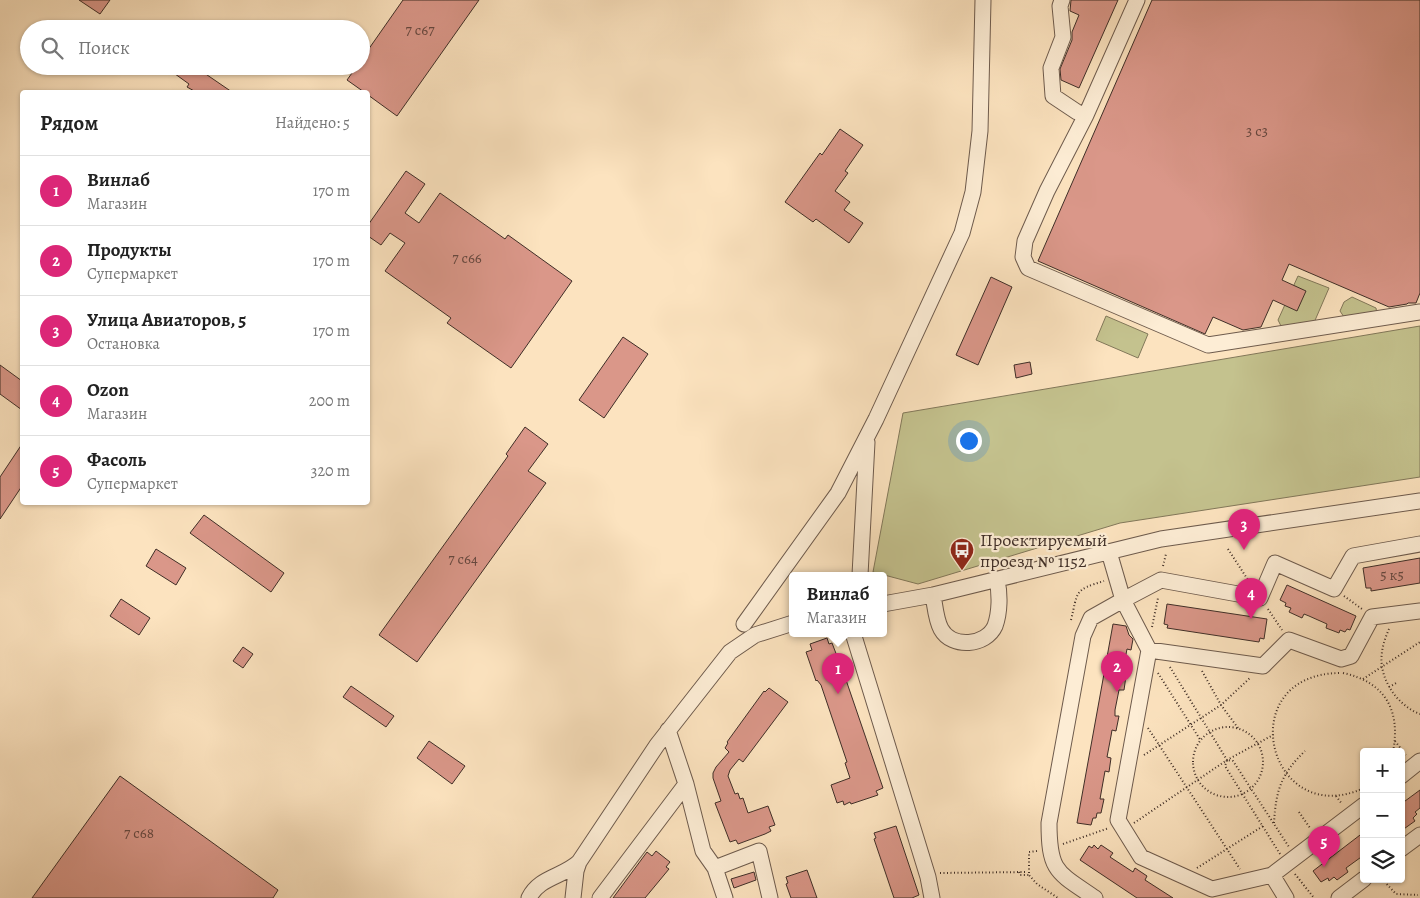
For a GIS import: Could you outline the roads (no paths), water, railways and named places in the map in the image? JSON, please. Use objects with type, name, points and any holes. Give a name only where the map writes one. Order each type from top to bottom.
[{"type":"street","points":[[744,624],[838,493],[867,436],[962,233],[973,192],[980,131],[983,0]]},
{"type":"street","points":[[1062,0],[1060,6],[1062,36],[1051,68],[1053,96],[1086,115]]},
{"type":"street","points":[[1137,0],[1086,115],[1024,241],[1023,257],[1028,268],[1208,346],[1419,311]]},
{"type":"street","points":[[860,572],[867,436]]},
{"type":"street","points":[[887,603],[934,595],[1161,539],[1420,501]]},
{"type":"street","points":[[1095,898],[1061,874],[1054,863],[1049,849],[1049,823],[1083,636],[1091,618],[1161,580],[1260,598],[1276,563],[1334,589],[1353,556],[1420,544]]},
{"type":"street","points":[[1110,552],[1123,600],[1152,652],[1137,712],[1118,820],[1141,857],[1212,889],[1272,876],[1360,808]]},
{"type":"street","points":[[934,595],[940,628],[945,635],[961,642],[981,640],[988,636],[994,626],[999,602],[997,580]]},
{"type":"street","points":[[1152,652],[1263,666],[1289,640],[1340,659],[1351,656],[1372,616],[1420,611]]},
{"type":"street","points":[[529,898],[537,885],[566,873],[579,862],[657,745],[730,652],[755,635],[789,624]]},
{"type":"street","points":[[854,637],[928,876],[932,898]]},
{"type":"street","points":[[668,730],[686,784],[703,851],[715,868],[725,898]]},
{"type":"street","points":[[1405,773],[1417,763]]},
{"type":"street","points":[[600,898],[686,784]]},
{"type":"street","points":[[1405,846],[1420,835]]},
{"type":"street","points":[[715,868],[759,851],[770,898]]},
{"type":"street","points":[[573,898],[574,878],[579,862]]},
{"type":"street","points":[[1272,876],[1286,898]]},
{"type":"street","points":[[1339,898],[1360,882]]},
{"type":"place","name":"Улица Авиаторов, 5","points":[[1244,550]]},
{"type":"place","name":"Проектируемый проезд № 1152","points":[[962,571]]},
{"type":"place","name":"Ozon","points":[[1251,619]]},
{"type":"place","name":"Продукты","points":[[1117,692]]},
{"type":"place","name":"Винлаб","points":[[838,694]]},
{"type":"place","name":"Фасоль","points":[[1324,867]]}]
